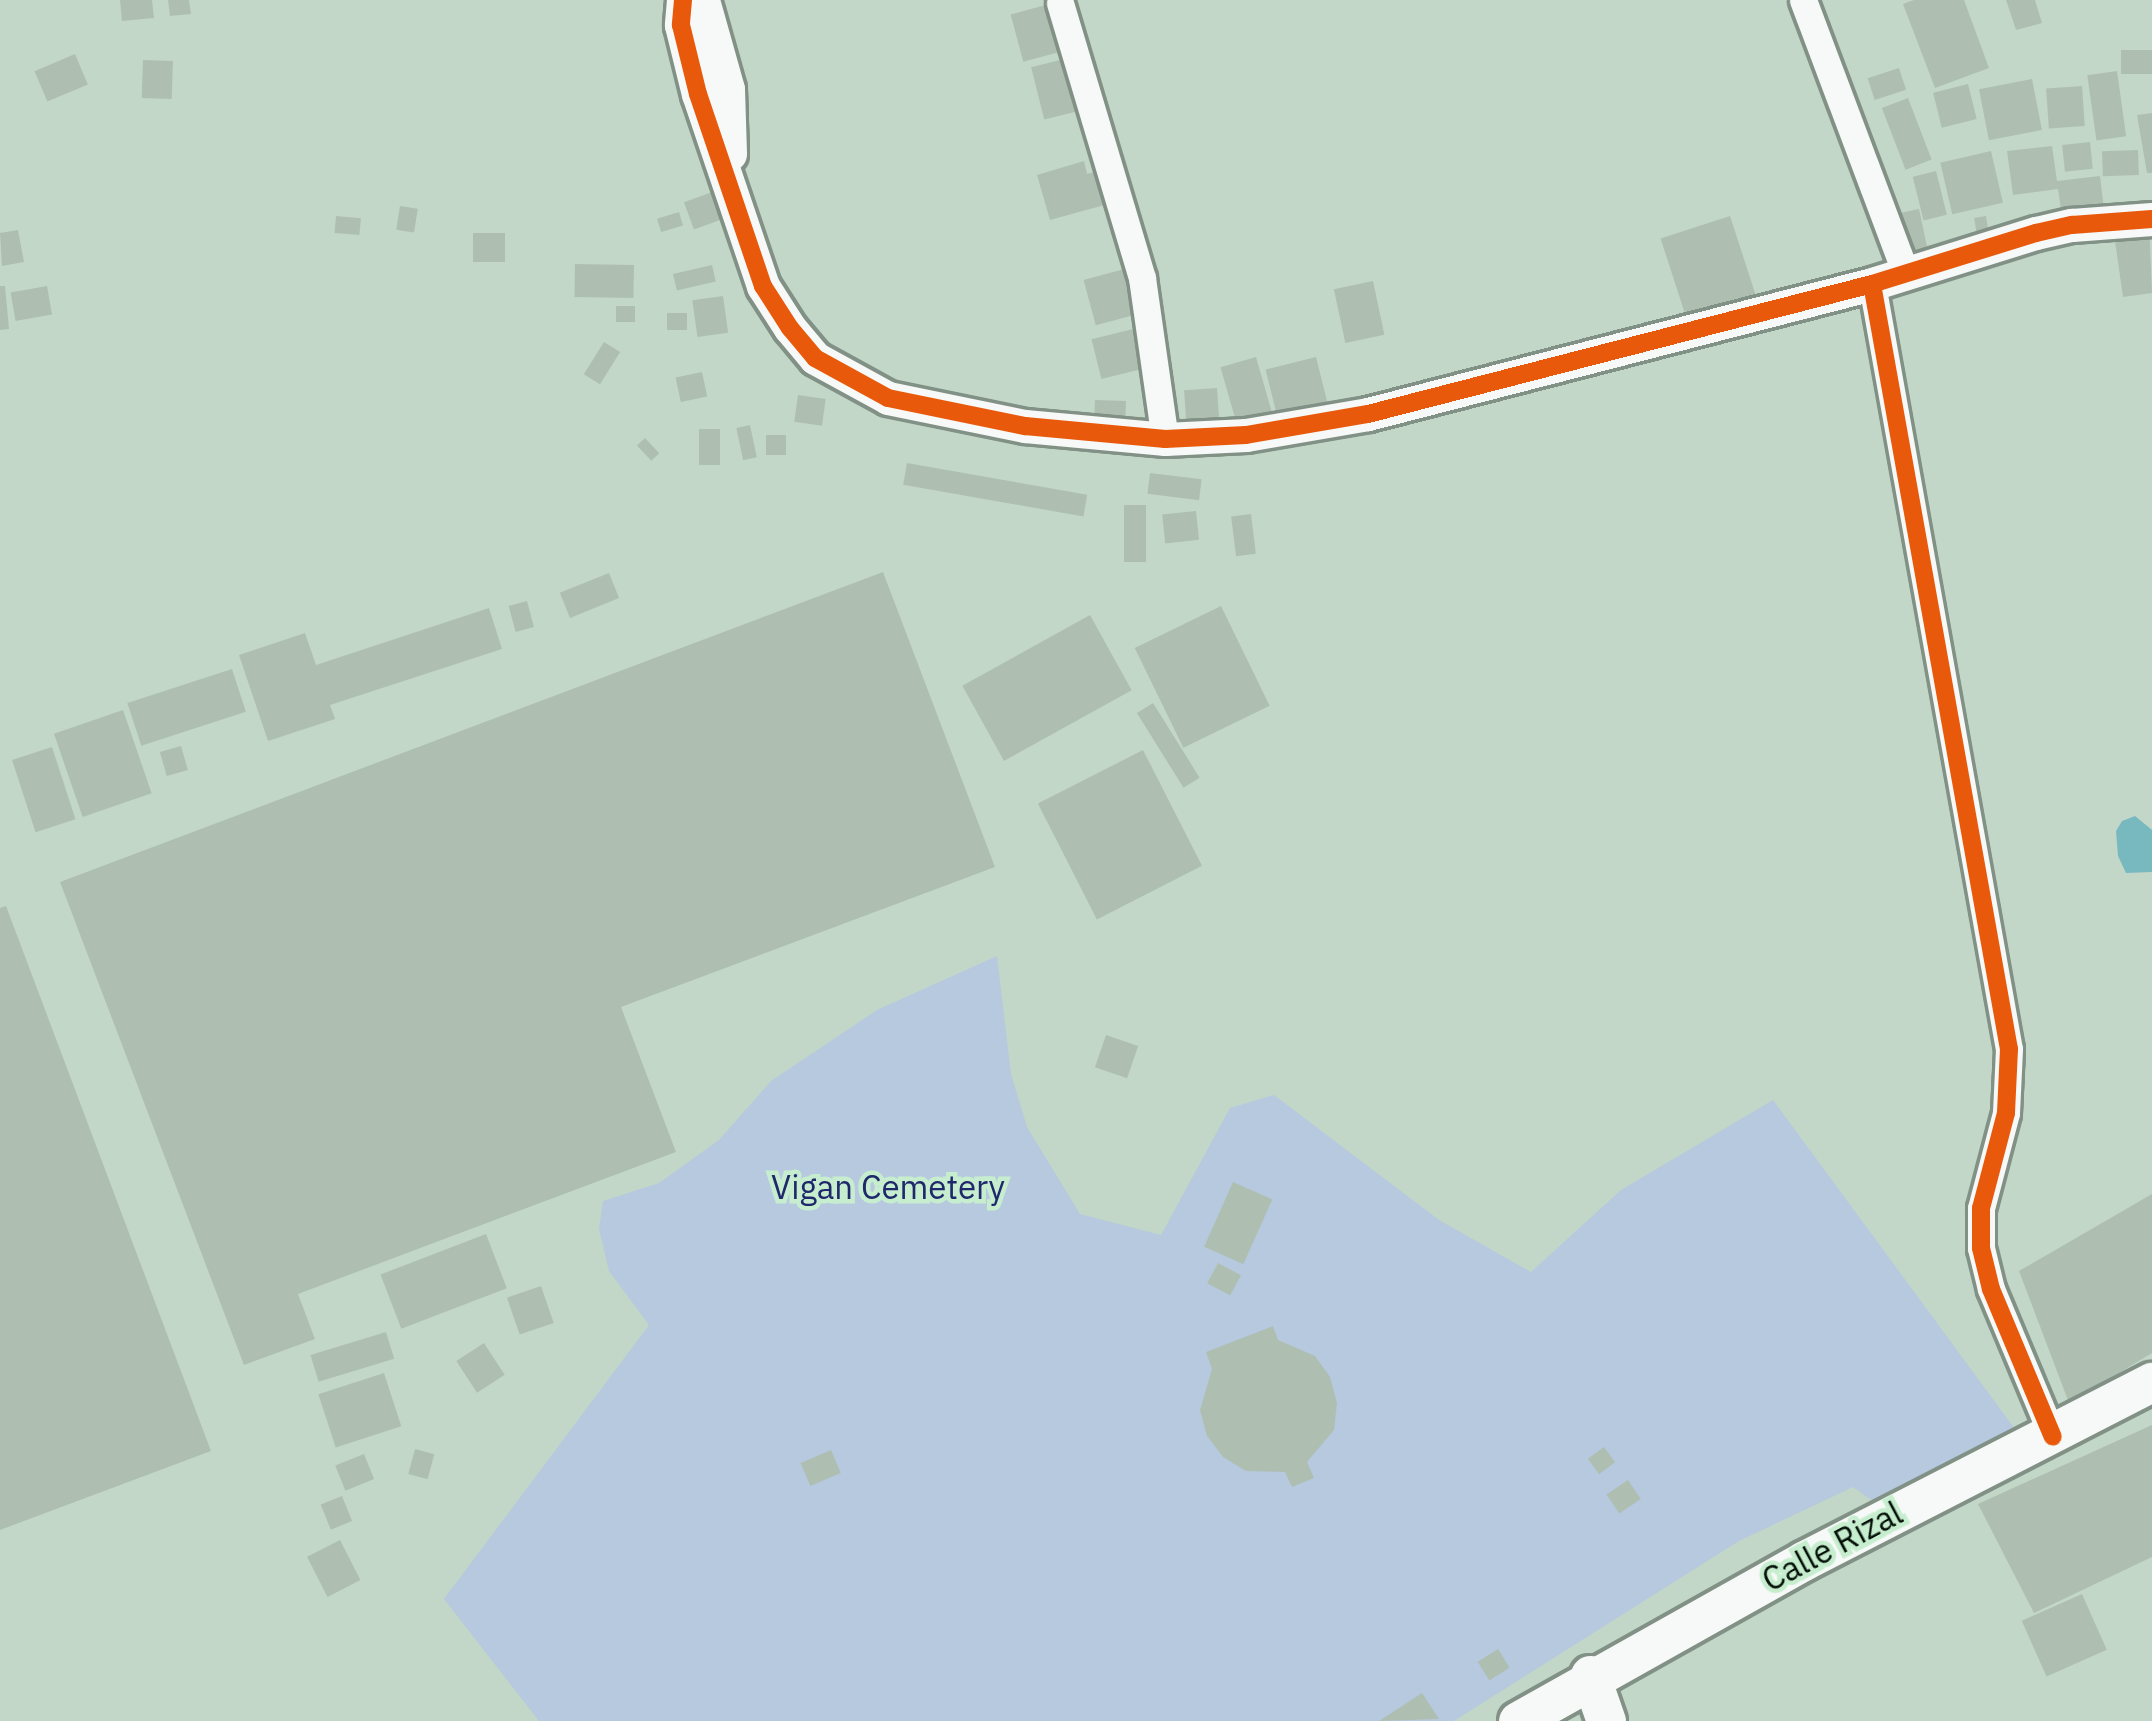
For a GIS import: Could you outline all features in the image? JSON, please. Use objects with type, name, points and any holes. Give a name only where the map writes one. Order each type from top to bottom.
[{"type":"main road","name":"Calle Rizal","points":[[1518,1721],[1590,1676],[1865,1528],[2053,1438],[2152,1382]]},
{"type":"main road","points":[[1590,1676],[1606,1721]]},
{"type":"street","points":[[1803,0],[1906,274]]},
{"type":"street","points":[[1060,3],[1142,278],[1165,439]]},
{"type":"street","points":[[694,11],[731,180],[763,286],[815,358],[853,383],[917,408],[1025,426],[1165,439],[1246,435],[1368,413],[1872,284],[2072,225],[2152,219]]},
{"type":"street","points":[[1872,284],[2009,1048],[2006,1113],[1981,1208],[1981,1248],[1990,1289],[2053,1438]]},
{"type":"green space","name":"Vigan Cemetery","points":[[997,956],[1011,1074],[1027,1127],[1080,1214],[1161,1235],[1230,1108],[1274,1095],[1439,1220],[1531,1272],[1621,1190],[1773,1100],[2023,1440],[1883,1508],[1853,1487],[1739,1541],[1454,1721],[539,1721],[444,1599],[649,1325],[609,1271],[599,1229],[603,1201],[659,1183],[719,1140],[771,1081],[877,1010]]},
{"type":"shaded area","points":[[2135,816],[2152,830],[2152,872],[2126,873],[2118,856],[2116,831],[2122,821]]},
{"type":"building","points":[[120,0],[152,0],[154,18],[122,21]]},
{"type":"building","points":[[168,0],[189,0],[191,14],[170,16]]},
{"type":"building","points":[[1964,0],[1989,68],[1935,88],[1903,4]]},
{"type":"building","points":[[2006,0],[2035,0],[2042,23],[2016,30]]},
{"type":"building","points":[[1057,2],[1070,49],[1023,62],[1011,14]]},
{"type":"building","points":[[2121,50],[2152,50],[2152,74],[2121,74]]},
{"type":"building","points":[[75,54],[88,84],[47,102],[34,71]]},
{"type":"building","points":[[1068,58],[1081,110],[1044,120],[1031,67]]},
{"type":"building","points":[[143,60],[173,61],[172,99],[142,98]]},
{"type":"building","points":[[1899,68],[1906,90],[1875,100],[1868,78]]},
{"type":"building","points":[[2117,71],[2126,136],[2096,141],[2087,75]]},
{"type":"building","points":[[2032,79],[2042,130],[1989,140],[1979,89]]},
{"type":"building","points":[[1968,84],[1977,119],[1942,128],[1933,93]]},
{"type":"building","points":[[2082,86],[2085,126],[2049,128],[2046,89]]},
{"type":"building","points":[[1908,98],[1932,160],[1906,170],[1882,108]]},
{"type":"building","points":[[2152,113],[2152,173],[2147,173],[2137,115]]},
{"type":"building","points":[[2090,142],[2093,169],[2065,172],[2062,145]]},
{"type":"building","points":[[2052,146],[2057,181],[2100,176],[2105,218],[2063,223],[2058,189],[2013,195],[2007,151]]},
{"type":"building","points":[[2138,150],[2139,175],[2103,176],[2102,151]]},
{"type":"building","points":[[1991,151],[2003,203],[1952,214],[1940,163]]},
{"type":"building","points":[[1084,161],[1087,174],[1098,171],[1108,204],[1050,220],[1037,175]]},
{"type":"building","points":[[1936,171],[1947,215],[1924,220],[1913,177]]},
{"type":"building","points":[[715,191],[725,218],[694,230],[684,202]]},
{"type":"building","points":[[400,206],[418,209],[414,233],[396,230]]},
{"type":"building","points":[[1919,209],[1928,252],[1904,257],[1895,214]]},
{"type":"building","points":[[679,212],[683,225],[661,232],[657,219]]},
{"type":"building","points":[[336,216],[361,218],[359,235],[335,233]]},
{"type":"building","points":[[1730,216],[1756,296],[1687,318],[1661,239]]},
{"type":"building","points":[[1986,216],[1989,235],[1977,237],[1974,218]]},
{"type":"building","points":[[2149,222],[2152,293],[2123,297],[2113,227]]},
{"type":"building","points":[[18,230],[24,262],[2,266],[0,233]]},
{"type":"building","points":[[473,233],[505,233],[505,262],[473,262]]},
{"type":"building","points":[[575,264],[634,265],[633,298],[574,297]]},
{"type":"building","points":[[712,265],[716,282],[677,291],[673,274]]},
{"type":"building","points":[[1128,268],[1140,313],[1096,325],[1084,280]]},
{"type":"building","points":[[1373,281],[1384,335],[1345,343],[1334,289]]},
{"type":"building","points":[[0,286],[5,286],[9,329],[0,330]]},
{"type":"building","points":[[47,286],[52,315],[16,321],[11,292]]},
{"type":"building","points":[[723,296],[728,333],[697,337],[692,300]]},
{"type":"building","points":[[616,306],[635,306],[635,322],[616,322]]},
{"type":"building","points":[[667,313],[687,313],[687,330],[667,330]]},
{"type":"building","points":[[1141,327],[1151,367],[1101,379],[1092,339]]},
{"type":"building","points":[[604,342],[620,352],[600,384],[584,374]]},
{"type":"building","points":[[1256,357],[1273,415],[1237,425],[1220,367]]},
{"type":"building","points":[[1316,357],[1330,411],[1279,424],[1266,370]]},
{"type":"building","points":[[702,372],[707,396],[681,402],[676,378]]},
{"type":"building","points":[[1217,388],[1219,418],[1186,420],[1184,390]]},
{"type":"building","points":[[798,395],[826,399],[822,426],[794,422]]},
{"type":"building","points":[[1095,400],[1126,401],[1125,430],[1094,429]]},
{"type":"building","points":[[750,425],[757,457],[743,460],[736,428]]},
{"type":"building","points":[[699,429],[720,429],[720,465],[699,465]]},
{"type":"building","points":[[766,435],[786,435],[786,455],[766,455]]},
{"type":"building","points":[[645,438],[659,453],[651,461],[637,446]]},
{"type":"building","points":[[907,463],[1087,495],[1083,516],[903,485]]},
{"type":"building","points":[[1150,473],[1202,479],[1199,500],[1147,494]]},
{"type":"building","points":[[1124,505],[1146,505],[1146,562],[1124,562]]},
{"type":"building","points":[[1196,511],[1199,540],[1165,543],[1162,515]]},
{"type":"building","points":[[1251,514],[1256,554],[1236,556],[1231,516]]},
{"type":"building","points":[[883,572],[995,867],[621,1007],[676,1152],[298,1294],[315,1339],[244,1365],[60,882]]},
{"type":"building","points":[[609,573],[619,598],[570,618],[560,593]]},
{"type":"building","points":[[527,601],[534,627],[516,632],[509,606]]},
{"type":"building","points":[[1221,606],[1270,706],[1183,748],[1135,648]]},
{"type":"building","points":[[489,608],[502,649],[330,705],[335,719],[268,741],[239,655],[305,633],[316,665]]},
{"type":"building","points":[[1090,615],[1132,690],[1004,761],[962,686]]},
{"type":"building","points":[[232,669],[246,712],[141,746],[127,703]]},
{"type":"building","points":[[1153,703],[1200,778],[1184,788],[1137,713]]},
{"type":"building","points":[[123,710],[152,793],[83,817],[54,734]]},
{"type":"building","points":[[181,746],[188,770],[167,776],[160,752]]},
{"type":"building","points":[[52,747],[75,819],[36,832],[12,760]]},
{"type":"building","points":[[1143,750],[1202,866],[1097,919],[1038,804]]},
{"type":"building","points":[[6,906],[211,1451],[0,1530],[0,908]]},
{"type":"building","points":[[1106,1035],[1138,1046],[1127,1078],[1095,1067]]},
{"type":"building","points":[[1233,1182],[1272,1199],[1243,1264],[1204,1247]]},
{"type":"building","points":[[2152,1194],[2152,1353],[2069,1403],[2019,1271]]},
{"type":"building","points":[[486,1234],[507,1288],[401,1329],[381,1274]]},
{"type":"building","points":[[1218,1263],[1241,1275],[1230,1296],[1207,1283]]},
{"type":"building","points":[[541,1286],[554,1323],[520,1335],[507,1298]]},
{"type":"building","points":[[1273,1326],[1278,1340],[1315,1356],[1330,1377],[1337,1403],[1334,1430],[1307,1462],[1314,1478],[1292,1487],[1285,1472],[1246,1471],[1223,1457],[1207,1436],[1200,1410],[1212,1369],[1206,1352]]},
{"type":"building","points":[[386,1332],[394,1359],[319,1382],[310,1355]]},
{"type":"building","points":[[484,1343],[505,1375],[477,1393],[456,1361]]},
{"type":"building","points":[[384,1373],[401,1426],[336,1448],[318,1394]]},
{"type":"building","points":[[2152,1425],[2152,1557],[2034,1613],[1978,1504]]},
{"type":"building","points":[[1604,1447],[1615,1462],[1599,1474],[1588,1459]]},
{"type":"building","points":[[415,1449],[434,1454],[428,1479],[408,1474]]},
{"type":"building","points":[[831,1450],[841,1473],[810,1486],[801,1463]]},
{"type":"building","points":[[364,1454],[374,1479],[345,1491],[335,1466]]},
{"type":"building","points":[[1628,1480],[1641,1499],[1619,1514],[1606,1495]]},
{"type":"building","points":[[342,1496],[352,1521],[331,1530],[321,1505]]},
{"type":"building","points":[[340,1540],[360,1580],[327,1597],[307,1557]]},
{"type":"building","points":[[2082,1594],[2107,1650],[2047,1677],[2022,1621]]},
{"type":"building","points":[[1498,1649],[1510,1668],[1489,1680],[1478,1662]]},
{"type":"building","points":[[1422,1693],[1439,1719],[1379,1721]]},
{"type":"cycle path","points":[[683,0],[681,25],[698,94],[763,286],[790,328],[815,358],[888,398],[1025,426],[1165,439],[1246,435],[1368,414],[1872,284],[2036,233],[2072,225],[2152,219]]},
{"type":"cycle path","points":[[1872,284],[2009,1049],[2006,1113],[1981,1208],[1981,1248],[1991,1289],[2053,1437]]}]
